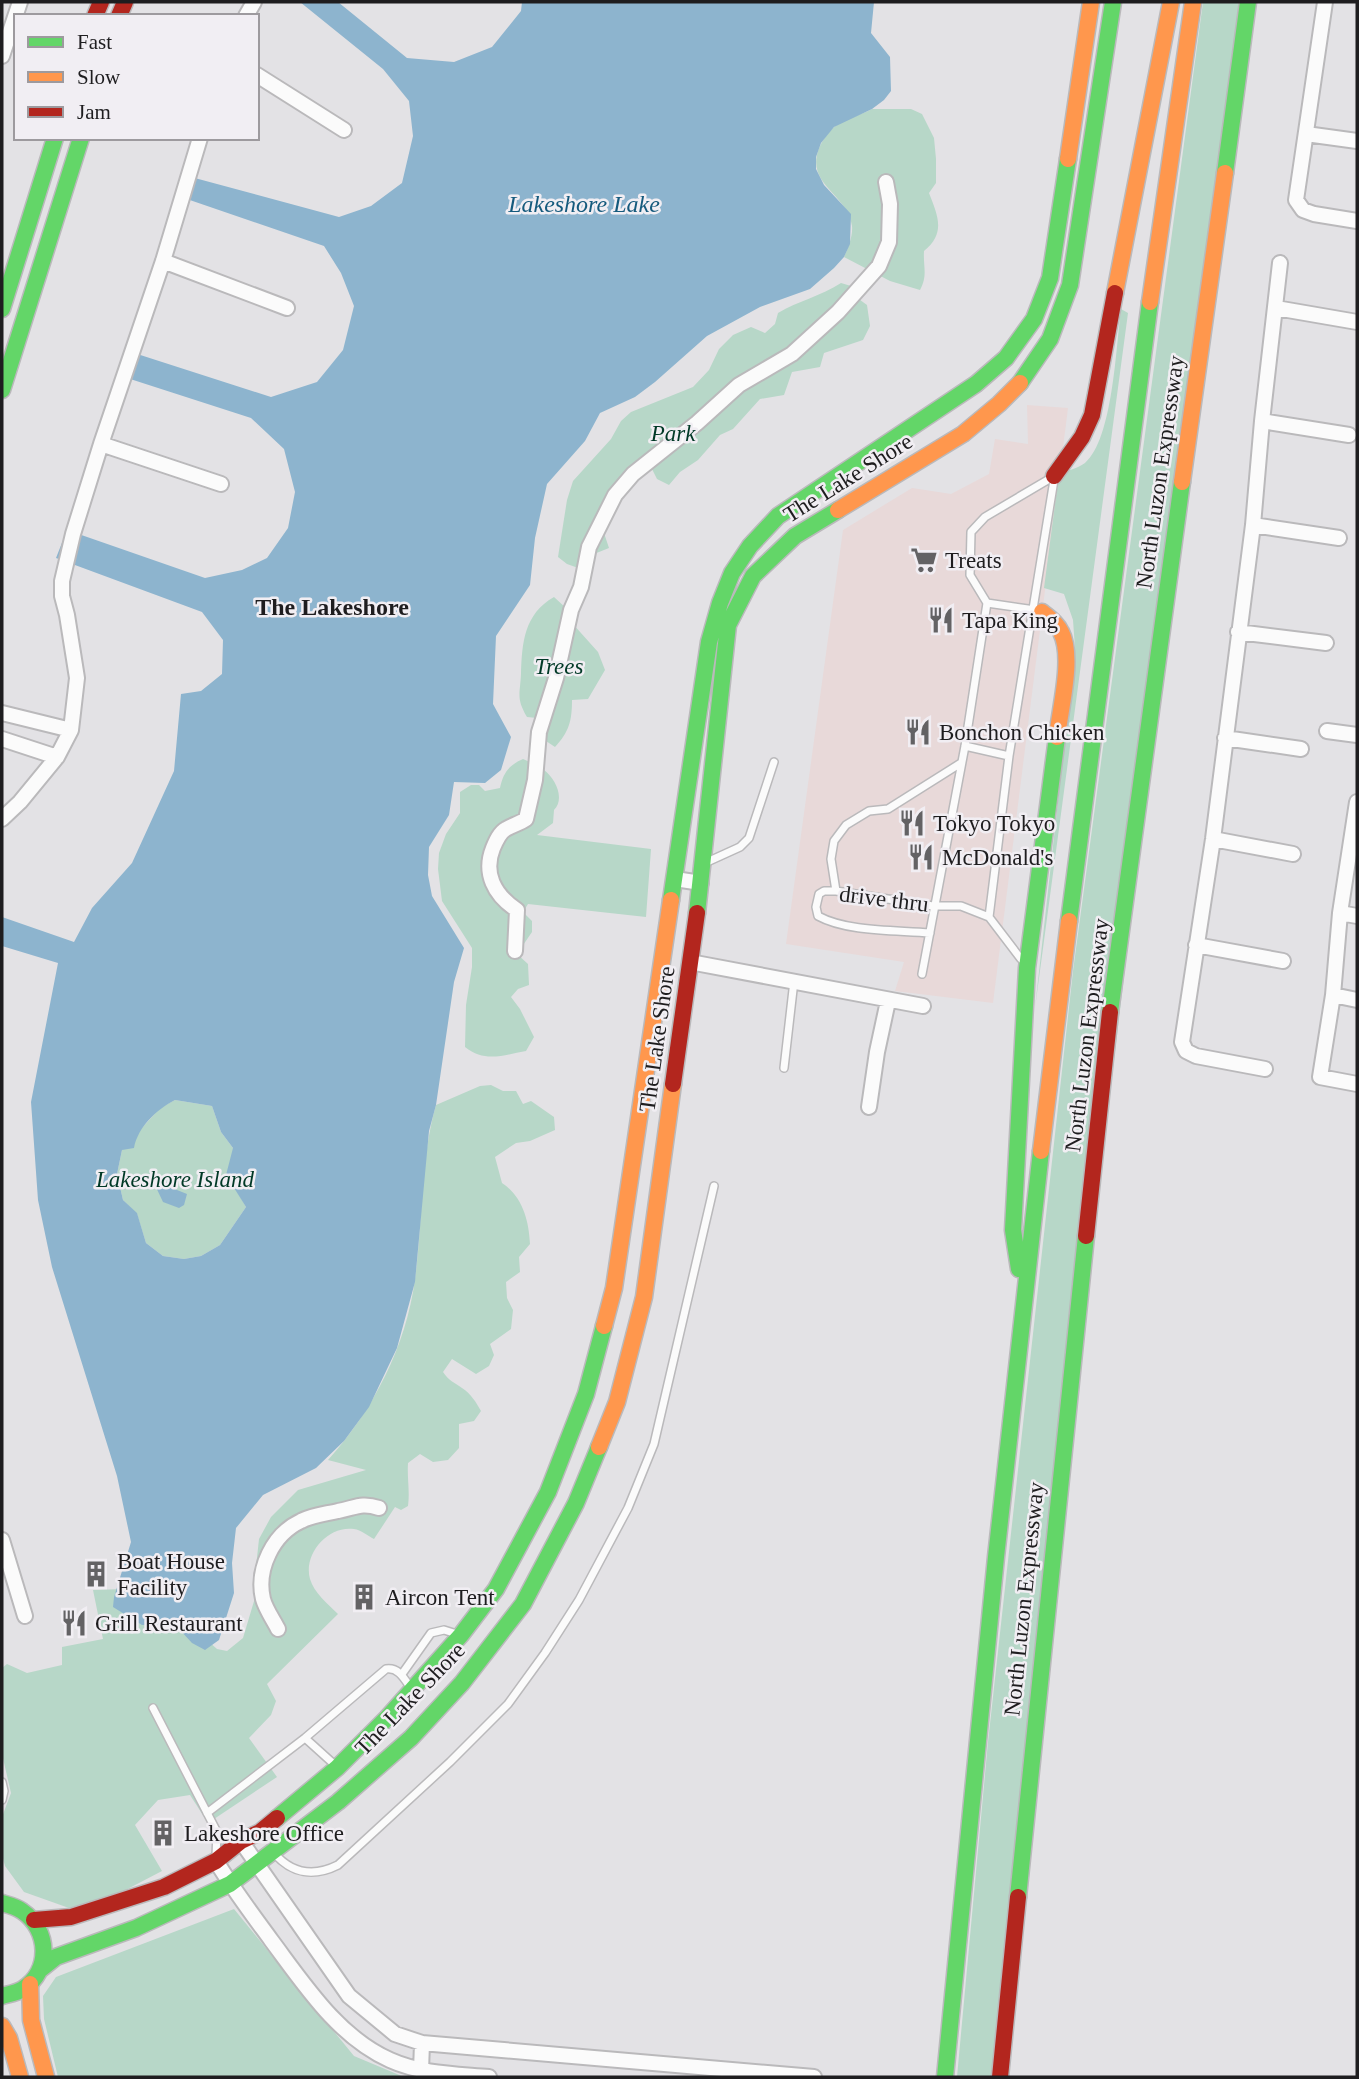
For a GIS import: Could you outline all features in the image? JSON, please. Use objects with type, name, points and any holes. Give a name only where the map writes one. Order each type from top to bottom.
[{"type":"main road","name":"The Lake Shore","points":[[34,1920],[72,1917],[164,1887],[216,1861],[241,1841],[260,1832],[337,1768],[413,1690],[461,1635],[496,1589],[548,1492],[586,1394],[614,1288],[709,642],[732,569],[753,540],[778,516],[976,384],[1006,358],[1034,319],[1049,278],[1091,2]]},
{"type":"main road","name":"The Lake Shore","points":[[41,1969],[55,1957],[136,1928],[230,1884],[315,1822],[396,1752],[462,1683],[523,1604],[576,1503],[617,1402],[644,1297],[704,864],[729,625],[753,576],[773,555],[795,536],[962,434],[999,404],[1026,376],[1050,339],[1070,285],[1113,2]]},
{"type":"main road","points":[[1054,476],[1083,437],[1092,415],[1171,2]]},
{"type":"main road","name":"North Luzon Expressway","points":[[945,2077],[1006,1460],[1059,989],[1153,276],[1193,2]]},
{"type":"main road","name":"North Luzon Expressway","points":[[1000,2077],[1060,1479],[1111,1011],[1248,2]]},
{"type":"main road","points":[[2,309],[54,140]]},
{"type":"main road","points":[[2,390],[80,140]]},
{"type":"main road","points":[[853,467],[869,491]]},
{"type":"main road","points":[[1024,1306],[1013,1230],[1027,968],[1066,665],[1064,635],[1056,622],[1037,610]]},
{"type":"main road","points":[[437,1663],[462,1683]]},
{"type":"main road","points":[[260,1832],[274,1852]]},
{"type":"main road","points":[[2,1903],[24,1911],[34,1920],[40,1929],[45,1948],[41,1969],[30,1984],[20,1991],[2,1996]]},
{"type":"main road","points":[[30,1984],[28,2005],[32,2034],[46,2077]]},
{"type":"main road","points":[[4,2035],[20,2077]]},
{"type":"street","points":[[1325,2],[1296,200],[1303,210],[1314,214],[1357,221]]},
{"type":"street","points":[[2,55],[14,20]]},
{"type":"street","points":[[259,76],[344,130]]},
{"type":"street","points":[[1306,134],[1357,141]]},
{"type":"street","points":[[2,819],[20,802],[57,757],[71,730],[77,678],[62,596],[62,581],[101,444],[163,261],[199,140]]},
{"type":"street","points":[[515,951],[517,910],[507,904],[496,891],[490,879],[488,865],[496,841],[504,830],[526,819],[534,780],[539,732],[556,678],[571,610],[581,587],[589,547],[615,495],[633,474],[739,385],[792,354],[838,312],[879,266],[890,242],[890,204],[886,182]]},
{"type":"street","points":[[163,261],[287,308]]},
{"type":"street","points":[[1265,1069],[1196,1056],[1186,1051],[1182,1042],[1213,839],[1253,525],[1280,263]]},
{"type":"street","points":[[1276,307],[1357,322]]},
{"type":"street","points":[[1262,421],[1349,435]]},
{"type":"street","points":[[101,444],[221,484]]},
{"type":"street","points":[[1253,525],[1339,538]]},
{"type":"street","points":[[1238,632],[1326,643]]},
{"type":"street","points":[[2,713],[71,730]]},
{"type":"street","points":[[1327,731],[1357,735]]},
{"type":"street","points":[[1225,738],[1301,749]]},
{"type":"street","points":[[2,739],[57,757]]},
{"type":"street","points":[[1357,802],[1355,831],[1340,913],[1333,995],[1321,1077],[1357,1084]]},
{"type":"street","points":[[1213,839],[1293,854]]},
{"type":"street","points":[[676,879],[701,883]]},
{"type":"street","points":[[1340,913],[1357,916]]},
{"type":"street","points":[[1196,945],[1283,961]]},
{"type":"street","points":[[690,962],[923,1006]]},
{"type":"street","points":[[1333,995],[1357,1000]]},
{"type":"street","points":[[869,1107],[888,1001]]},
{"type":"street","points":[[278,1629],[263,1600],[262,1587],[265,1564],[276,1541],[286,1530],[311,1517],[350,1509],[360,1504],[379,1508]]},
{"type":"street","points":[[2,1541],[25,1616]]},
{"type":"street","points":[[241,1841],[349,1996],[395,2034],[422,2043],[814,2077]]},
{"type":"street","points":[[216,1861],[305,1987],[363,2046],[390,2060],[421,2071],[489,2077]]},
{"type":"street","points":[[421,2071],[422,2043]]},
{"type":"lane","points":[[922,974],[965,746],[987,603],[970,575],[971,532],[985,517],[1054,476]]},
{"type":"lane","points":[[1027,968],[989,917],[1009,756],[1037,610],[1054,476]]},
{"type":"lane","points":[[987,603],[1037,610]]},
{"type":"lane","points":[[965,746],[1009,756]]},
{"type":"lane","points":[[704,864],[740,847],[749,838],[774,762]]},
{"type":"lane","points":[[836,891],[831,859],[834,841],[846,825],[869,811],[888,808],[961,763]]},
{"type":"lane","name":"drive thru","points":[[930,933],[827,921],[818,916],[816,907],[819,894],[836,891],[933,906],[961,906],[989,917]]},
{"type":"lane","points":[[784,1068],[794,981]]},
{"type":"lane","points":[[274,1852],[284,1865],[302,1872],[326,1871],[338,1866],[450,1762],[508,1703],[545,1653],[579,1600],[628,1508],[654,1444],[714,1186]]},
{"type":"lane","points":[[402,1674],[431,1633],[443,1630],[461,1635]]},
{"type":"lane","points":[[207,1814],[305,1738],[386,1669],[391,1668],[402,1674],[413,1690]]},
{"type":"lane","points":[[153,1708],[217,1832],[216,1861]]},
{"type":"lane","points":[[305,1738],[337,1768]]},
{"type":"lane","points":[[2,1782],[2,1800]]},
{"type":"lane","points":[[217,1832],[241,1841]]},
{"type":"shaded area","points":[[1027,405],[1068,408],[993,1003],[895,991],[904,962],[786,944],[843,530],[912,488],[951,494],[989,474],[995,439],[1028,444]]},
{"type":"green space","points":[[1203,2],[1241,2],[992,2077],[957,2077],[988,1742],[1073,971]]},
{"type":"green space","points":[[872,109],[911,109],[922,114],[934,138],[936,183],[929,193],[937,217],[938,231],[924,251],[925,275],[920,290],[890,281],[844,257],[852,234],[849,215],[818,173],[816,163],[822,141],[842,122]]},
{"type":"green space","name":"Park","points":[[841,283],[851,286],[856,297],[867,305],[870,326],[863,340],[824,353],[820,367],[792,372],[784,395],[760,399],[733,429],[720,435],[698,460],[680,472],[669,485],[657,479],[648,461],[615,484],[602,527],[609,548],[589,556],[581,569],[558,557],[567,500],[573,481],[611,439],[621,421],[631,412],[693,387],[709,370],[719,349],[733,335],[751,327],[765,333],[775,324],[778,313]]},
{"type":"green space","points":[[1121,309],[1128,313],[1035,1008],[1075,648],[1073,620],[1064,594],[1044,588],[1059,474],[1085,463],[1102,434],[1112,391]]},
{"type":"green space","name":"Trees","points":[[554,597],[567,609],[572,623],[598,652],[605,670],[588,699],[572,700],[569,726],[555,747],[540,737],[537,718],[527,717],[520,696],[522,651],[527,630],[536,612]]},
{"type":"green space","points":[[523,759],[548,774],[558,789],[559,800],[554,810],[553,823],[537,835],[651,849],[646,917],[528,904],[523,912],[532,921],[532,932],[517,954],[528,964],[529,985],[518,989],[511,997],[534,1037],[526,1051],[487,1056],[465,1047],[472,948],[442,901],[439,853],[446,834],[460,813],[460,792],[471,785],[479,785],[485,791],[500,788],[507,770]]},
{"type":"green space","points":[[491,1085],[503,1091],[516,1091],[523,1104],[531,1101],[554,1117],[555,1130],[530,1141],[516,1143],[495,1157],[502,1183],[515,1195],[523,1209],[530,1244],[519,1257],[520,1272],[506,1282],[507,1298],[513,1310],[511,1329],[490,1344],[494,1355],[489,1366],[476,1374],[452,1359],[443,1372],[468,1393],[481,1411],[474,1421],[459,1424],[459,1448],[448,1460],[433,1462],[420,1454],[408,1463],[408,1506],[401,1510],[395,1507],[374,1539],[357,1530],[344,1529],[327,1536],[314,1551],[310,1560],[310,1579],[322,1598],[338,1614],[267,1684],[276,1701],[271,1715],[249,1738],[277,1777],[208,1823],[190,1795],[158,1800],[135,1825],[162,1871],[116,1895],[69,1908],[24,1892],[5,1866],[2,1855],[2,1817],[11,1793],[2,1754],[2,1668],[7,1664],[27,1673],[62,1665],[62,1647],[103,1639],[93,1590],[124,1589],[199,1633],[217,1649],[227,1651],[243,1638],[260,1581],[256,1567],[259,1539],[271,1517],[298,1490],[366,1470],[328,1460],[373,1399],[404,1329],[415,1279],[424,1169],[436,1105],[480,1086]]},
{"type":"green space","name":"Lakeshore Island","points":[[175,1100],[212,1106],[221,1132],[233,1148],[237,1191],[246,1207],[220,1245],[201,1256],[184,1259],[163,1256],[146,1243],[137,1214],[123,1200],[117,1174],[122,1150],[160,1108]]},
{"type":"green space","points":[[234,1909],[354,2056],[404,2077],[58,2077],[44,2019],[43,1996],[56,1977]]},
{"type":"water","name":"Lakeshore Lake","points":[[300,2],[338,2],[407,58],[454,62],[492,47],[521,11],[522,2],[874,2],[871,33],[890,57],[891,91],[872,109],[834,127],[821,143],[816,157],[816,169],[824,185],[851,214],[850,244],[844,257],[810,289],[760,307],[707,336],[635,397],[600,413],[585,441],[547,484],[535,538],[530,585],[496,636],[493,704],[511,737],[501,770],[485,783],[454,782],[449,815],[429,847],[428,875],[432,896],[464,948],[454,982],[436,1105],[429,1131],[415,1282],[397,1348],[369,1407],[344,1441],[316,1468],[263,1495],[236,1528],[232,1563],[234,1593],[219,1640],[205,1650],[192,1643],[180,1630],[164,1624],[142,1625],[113,1607],[131,1542],[117,1476],[52,1267],[38,1200],[31,1102],[58,963],[2,946],[2,917],[74,942],[92,908],[132,863],[174,771],[181,694],[201,691],[222,674],[223,640],[202,612],[56,558],[67,530],[205,578],[242,570],[267,558],[288,528],[295,492],[284,449],[251,418],[124,377],[131,352],[271,397],[317,382],[343,350],[354,306],[341,273],[324,246],[181,197],[191,177],[339,217],[371,206],[402,183],[413,136],[409,101],[383,69]],"holes":[[[175,1100],[212,1106],[221,1132],[233,1148],[226,1175],[246,1207],[220,1245],[201,1256],[184,1259],[163,1256],[146,1243],[137,1213],[123,1200],[117,1174],[122,1150],[134,1148],[139,1133],[149,1120]]]},
{"type":"water","points":[[158,1176],[172,1188],[187,1194],[184,1205],[179,1208],[163,1202],[154,1183],[154,1178]]},
{"type":"traffic: fast","points":[[1020,383],[1050,339],[1070,285],[1113,2]]},
{"type":"traffic: fast","points":[[1225,173],[1248,2]]},
{"type":"traffic: fast","points":[[2,309],[54,140]]},
{"type":"traffic: fast","points":[[2,390],[80,140]]},
{"type":"traffic: fast","points":[[671,900],[709,642],[732,573],[750,546],[778,516],[976,384],[1006,358],[1034,319],[1050,278],[1068,159]]},
{"type":"traffic: fast","points":[[1069,921],[1150,302]]},
{"type":"traffic: fast","points":[[1110,1012],[1182,482]]},
{"type":"traffic: fast","points":[[697,913],[728,625],[753,576],[795,536],[838,510]]},
{"type":"traffic: fast","points":[[1019,1269],[1013,1230],[1027,968],[1057,737]]},
{"type":"traffic: fast","points":[[945,2077],[996,1557],[1041,1151]]},
{"type":"traffic: fast","points":[[1018,1897],[1086,1236]]},
{"type":"traffic: fast","points":[[277,1818],[337,1768],[386,1719],[461,1635],[496,1589],[548,1492],[586,1394],[604,1326]]},
{"type":"traffic: fast","points":[[41,1969],[56,1957],[136,1928],[230,1884],[338,1802],[411,1738],[462,1683],[523,1604],[576,1503],[599,1447]]},
{"type":"traffic: fast","points":[[2,1903],[18,1908],[31,1919],[38,1929],[44,1950],[39,1972],[32,1981],[21,1990],[2,1996]]},
{"type":"traffic: slow","points":[[1068,159],[1091,2]]},
{"type":"traffic: slow","points":[[1115,293],[1171,2]]},
{"type":"traffic: slow","points":[[1150,302],[1193,2]]},
{"type":"traffic: slow","points":[[1182,482],[1225,173]]},
{"type":"traffic: slow","points":[[838,510],[963,434],[1020,383]]},
{"type":"traffic: slow","points":[[1042,612],[1059,629],[1065,643],[1065,683],[1057,737]]},
{"type":"traffic: slow","points":[[604,1326],[614,1288],[671,900]]},
{"type":"traffic: slow","points":[[1041,1151],[1069,921]]},
{"type":"traffic: slow","points":[[599,1447],[617,1402],[644,1297],[673,1084]]},
{"type":"traffic: slow","points":[[30,1984],[31,2020],[46,2077]]},
{"type":"traffic: slow","points":[[2,2026],[9,2038],[20,2077]]},
{"type":"traffic: jam","points":[[96,14],[101,2]]},
{"type":"traffic: jam","points":[[120,14],[125,2]]},
{"type":"traffic: jam","points":[[1054,476],[1082,437],[1092,415],[1115,293]]},
{"type":"traffic: jam","points":[[673,1084],[697,913]]},
{"type":"traffic: jam","points":[[1086,1236],[1110,1012]]},
{"type":"traffic: jam","points":[[34,1920],[71,1917],[164,1887],[216,1861],[277,1818]]},
{"type":"traffic: jam","points":[[1000,2077],[1018,1897]]},
{"type":"place","name":"Treats","points":[[924,560]]},
{"type":"place","name":"Tapa King","points":[[941,620]]},
{"type":"place","name":"Bonchon Chicken","points":[[918,732]]},
{"type":"place","name":"Tokyo Tokyo","points":[[912,823]]},
{"type":"place","name":"McDonald's","points":[[921,857]]},
{"type":"place","name":"Boat House Facility","points":[[96,1574]]},
{"type":"place","name":"Aircon Tent","points":[[364,1597]]},
{"type":"place","name":"Grill Restaurant","points":[[74,1623]]},
{"type":"place","name":"Lakeshore Office","points":[[163,1833]]},
{"type":"district","name":"The Lakeshore","points":[[332,607]]}]
